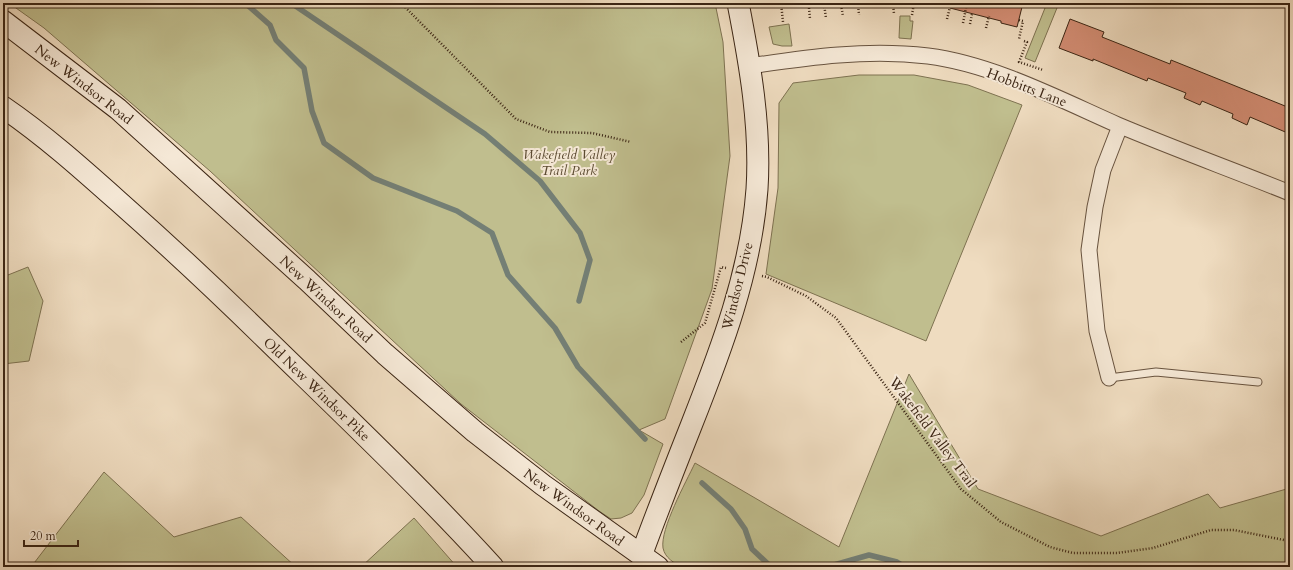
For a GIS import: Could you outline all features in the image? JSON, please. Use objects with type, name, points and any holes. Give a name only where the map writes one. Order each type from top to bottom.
[{"type":"street","name":"Windsor Drive","points":[[640,556],[715,364],[732,314],[743,273],[752,229],[757,188],[755,110],[750,66],[738,3]]},
{"type":"street","name":"New Windsor Road","points":[[3,21],[118,109],[307,280],[385,354],[475,432],[543,485],[640,556],[658,567]]},
{"type":"street","name":"Hobbitts Lane","points":[[750,66],[806,58],[862,53],[895,53],[930,56],[968,64],[1030,86],[1120,126],[1290,193]]},
{"type":"street","name":"Old New Windsor Pike","points":[[3,107],[53,144],[136,216],[212,287],[379,449],[452,522],[493,567]]},
{"type":"street","points":[[1109,378],[1097,331],[1089,250],[1095,207],[1103,170],[1120,126]]},
{"type":"lane","points":[[1109,378],[1156,372],[1258,382]]},
{"type":"path","points":[[401,3],[516,119],[550,132],[592,133],[631,142]]},
{"type":"path","points":[[781,3],[783,22]]},
{"type":"path","points":[[858,3],[859,15]]},
{"type":"path","points":[[893,3],[894,14]]},
{"type":"path","points":[[912,15],[914,3]]},
{"type":"path","points":[[824,4],[826,18]]},
{"type":"path","points":[[841,5],[843,16]]},
{"type":"path","points":[[947,19],[950,7]]},
{"type":"path","points":[[809,8],[810,20]]},
{"type":"path","points":[[963,22],[966,8]]},
{"type":"path","points":[[970,24],[972,14]]},
{"type":"path","points":[[986,28],[989,16]]},
{"type":"path","points":[[1019,20],[1023,22],[1019,39]]},
{"type":"path","points":[[1024,41],[1027,42],[1019,62],[1043,70]]},
{"type":"path","name":"Wakefield Valley Trail","points":[[681,342],[705,323],[721,267],[767,277],[806,296],[836,318],[961,489],[1001,522],[1050,547],[1073,553],[1117,554],[1153,548],[1211,530],[1234,530],[1284,540],[1290,539]]},
{"type":"green space","name":"Wakefield Valley Trail Park","points":[[9,3],[715,3],[723,42],[730,156],[712,289],[665,419],[639,430],[663,444],[644,495],[632,513],[621,518],[611,519],[461,404],[210,171],[44,28]]},
{"type":"green space","points":[[1047,3],[1059,3],[1035,62],[1025,58]]},
{"type":"green space","points":[[900,16],[910,16],[910,21],[913,21],[911,39],[899,38]]},
{"type":"green space","points":[[789,24],[792,46],[773,44],[769,27]]},
{"type":"green space","points":[[859,75],[914,75],[968,85],[1022,105],[926,341],[766,274],[778,188],[779,103],[793,83]]},
{"type":"green space","points":[[28,267],[43,301],[29,361],[3,364],[3,277]]},
{"type":"green space","points":[[909,374],[978,489],[1101,536],[1208,494],[1220,508],[1290,488],[1290,567],[682,567],[673,562],[666,555],[663,548],[665,529],[674,506],[695,463],[839,547]]},
{"type":"green space","points":[[104,472],[174,537],[241,517],[296,567],[31,567]]},
{"type":"green space","points":[[414,518],[457,567],[361,567]]},
{"type":"building","points":[[951,3],[1023,3],[1017,27],[1001,23],[1001,21],[950,8]]},
{"type":"building","points":[[1070,19],[1104,32],[1102,37],[1170,64],[1171,60],[1290,108],[1290,134],[1250,117],[1247,125],[1232,118],[1233,114],[1202,101],[1200,105],[1184,98],[1186,93],[1148,78],[1147,81],[1093,59],[1093,61],[1059,48]]},
{"type":"waterway","points":[[245,3],[270,25],[276,40],[304,68],[312,111],[324,143],[373,178],[457,211],[492,233],[508,275],[555,328],[578,367],[645,439]]},
{"type":"waterway","points":[[291,3],[485,134],[540,181],[580,233],[590,260],[579,301]]},
{"type":"waterway","points":[[702,483],[731,509],[745,529],[752,549],[768,564],[775,567]]},
{"type":"waterway","points":[[827,567],[869,555],[897,562],[905,567]]}]
